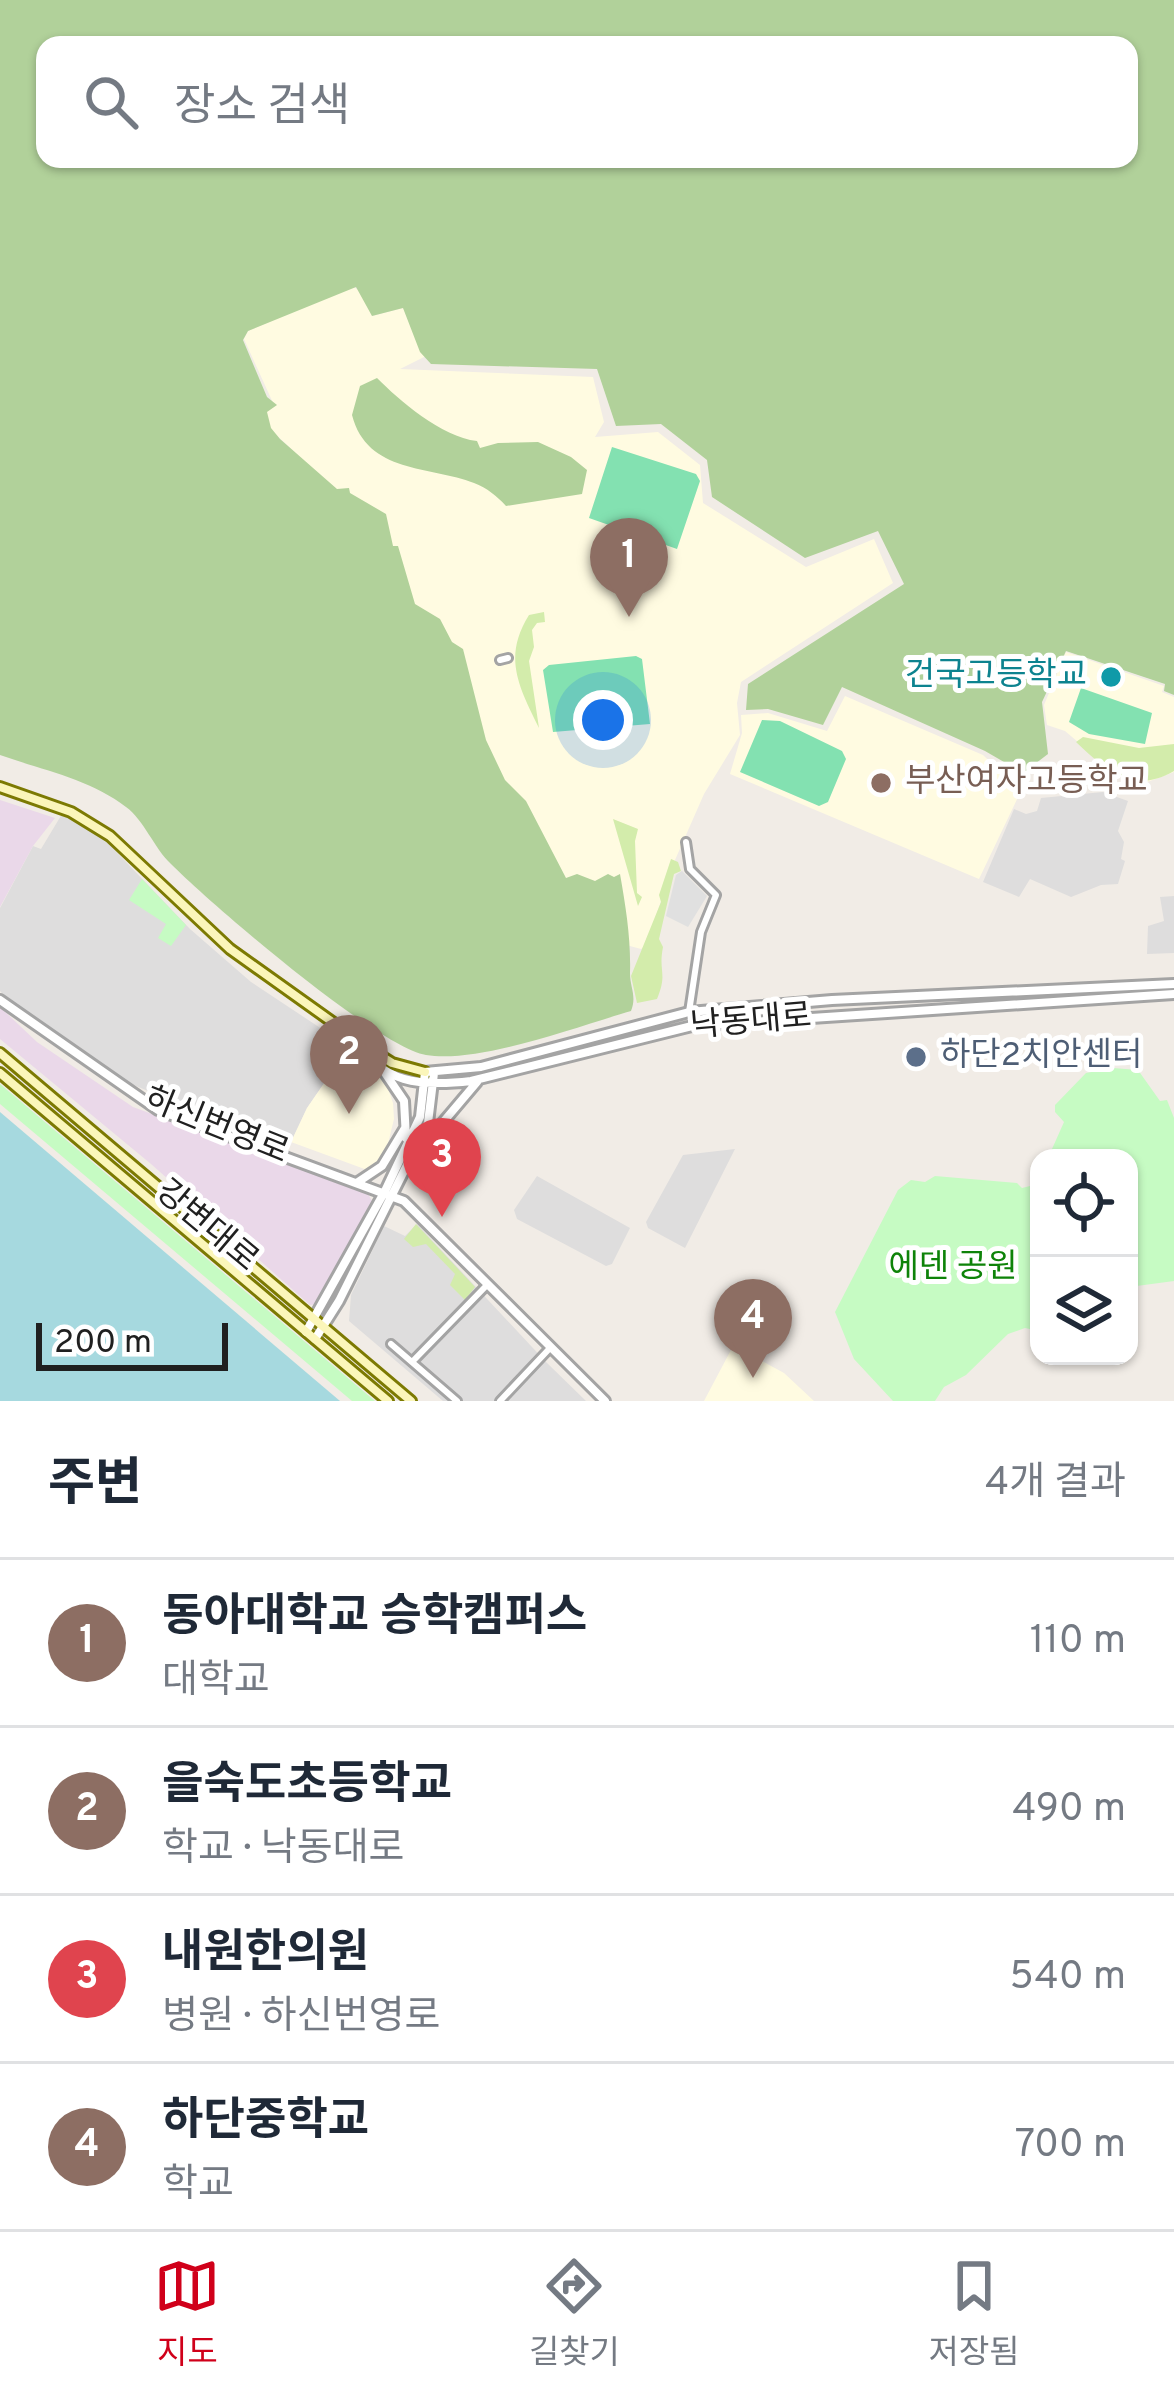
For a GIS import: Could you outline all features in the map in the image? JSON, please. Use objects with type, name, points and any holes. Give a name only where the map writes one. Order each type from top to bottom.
[{"type":"main road","points":[[0,787],[70,812],[110,836],[230,949],[392,1063],[430,1072]]},
{"type":"main road","name":"강변대로","points":[[0,1053],[411,1401]]},
{"type":"main road","name":"강변대로","points":[[0,1073],[388,1401]]},
{"type":"street","points":[[686,842],[690,869],[716,895],[701,932],[689,1012],[692,1026]]},
{"type":"street","name":"낙동대로","points":[[430,1072],[481,1067],[689,1012],[832,1000],[1174,984]]},
{"type":"street","points":[[977,994],[977,1007]]},
{"type":"street","name":"낙동대로","points":[[429,1085],[479,1079],[692,1026],[1174,994]]},
{"type":"street","name":"하신번영로","points":[[0,1000],[158,1110],[389,1192],[412,1208],[605,1401]]},
{"type":"street","points":[[352,1035],[379,1066],[398,1078],[429,1085]]},
{"type":"street","points":[[379,1066],[404,1101],[408,1121],[405,1160]]},
{"type":"street","points":[[315,1339],[428,1123],[430,1072]]},
{"type":"street","points":[[405,1160],[479,1079]]},
{"type":"street","points":[[358,1182],[382,1166],[408,1121]]},
{"type":"street","points":[[412,1362],[487,1285]]},
{"type":"street","points":[[306,1332],[320,1324]]},
{"type":"street","points":[[391,1344],[457,1401]]},
{"type":"street","points":[[500,1401],[550,1348]]},
{"type":"shaded area","points":[[351,286],[361,291],[372,316],[403,308],[417,330],[426,356],[400,369],[593,377],[604,422],[595,437],[658,432],[700,465],[703,503],[806,567],[874,539],[893,583],[741,682],[737,703],[740,735],[704,794],[641,949],[596,937],[335,490],[269,428],[264,411],[274,405],[244,339],[248,331]]},
{"type":"shaded area","points":[[1066,652],[1164,686],[1162,692],[1174,697],[1174,772],[1142,784],[1118,776],[1065,731],[1047,725],[1044,705]]},
{"type":"shaded area","name":"부산여자고등학교","points":[[845,696],[983,755],[1021,791],[979,879],[730,774],[742,733],[741,715],[768,713],[827,731]]},
{"type":"shaded area","points":[[1103,792],[1128,801],[1118,831],[1125,861],[1118,884],[1071,897],[1030,879],[1019,897],[983,882],[1014,809],[1026,814],[1037,811],[1041,798]]},
{"type":"shaded area","points":[[0,800],[55,818],[33,846],[0,907]]},
{"type":"shaded area","points":[[62,814],[105,840],[190,929],[251,982],[349,1047],[307,1108],[291,1142],[222,1122],[117,1078],[0,991],[0,908],[33,846],[41,849]]},
{"type":"shaded area","points":[[682,871],[707,896],[688,927],[666,916],[676,875]]},
{"type":"shaded area","points":[[1174,896],[1174,953],[1147,954],[1148,926],[1164,921],[1160,897]]},
{"type":"shaded area","points":[[0,1007],[37,1042],[133,1107],[368,1194],[372,1201],[329,1290],[317,1304],[310,1305],[0,1039]]},
{"type":"shaded area","points":[[349,1047],[385,1080],[393,1103],[385,1156],[370,1171],[291,1142],[307,1108]]},
{"type":"shaded area","points":[[735,1149],[685,1248],[648,1228],[646,1222],[683,1155]]},
{"type":"shaded area","points":[[537,1176],[630,1228],[612,1264],[606,1266],[517,1219],[514,1210]]},
{"type":"shaded area","points":[[417,1224],[586,1401],[443,1401],[349,1321],[351,1295],[384,1226],[405,1236]]},
{"type":"shaded area","points":[[736,1347],[784,1373],[814,1401],[704,1401]]},
{"type":"green space","points":[[0,0],[1174,0],[1174,695],[1164,691],[1165,684],[1066,651],[1042,702],[1048,754],[1023,773],[842,687],[823,725],[768,709],[746,710],[748,684],[904,584],[878,531],[805,558],[712,497],[707,460],[661,424],[616,426],[597,369],[431,364],[420,352],[403,308],[372,316],[356,287],[248,331],[243,340],[267,397],[277,405],[267,412],[271,428],[337,489],[349,488],[386,514],[415,604],[440,619],[452,642],[463,649],[486,740],[505,780],[526,801],[566,878],[577,874],[595,881],[620,874],[629,936],[631,1011],[473,1054],[426,1055],[402,1046],[295,972],[165,857],[126,807],[81,782],[0,755]]},
{"type":"green space","points":[[377,378],[422,416],[449,433],[477,441],[480,448],[538,442],[571,457],[587,470],[582,494],[506,506],[474,483],[386,458],[371,448],[352,415],[360,386]]},
{"type":"green space","points":[[612,447],[696,474],[700,481],[677,549],[589,518]]},
{"type":"green space","points":[[544,612],[545,622],[532,630],[534,647],[529,661],[539,728],[520,684],[515,658],[529,615]]},
{"type":"green space","points":[[642,659],[650,724],[553,732],[543,670],[549,665]]},
{"type":"green space","points":[[1081,688],[1152,713],[1145,744],[1089,734],[1069,722]]},
{"type":"green space","points":[[762,720],[780,721],[842,751],[846,759],[828,802],[819,806],[740,772]]},
{"type":"green space","points":[[1083,737],[1139,748],[1174,744],[1174,771],[1145,781],[1121,776],[1076,742]]},
{"type":"green space","points":[[613,819],[638,829],[637,893],[642,897],[638,906]]},
{"type":"green space","points":[[671,859],[681,871],[674,874],[659,939],[662,983],[657,999],[637,1003],[631,976],[661,902]]},
{"type":"green space","points":[[142,879],[186,925],[171,946],[158,938],[166,924],[129,900]]},
{"type":"green space","name":"에덴 공원","points":[[1138,1070],[1160,1101],[1167,1100],[1174,1118],[1174,1281],[1138,1286],[1138,1149],[1052,1149],[1064,1122],[1055,1105],[1086,1073]]},
{"type":"green space","points":[[0,1084],[375,1401],[352,1401],[0,1104]]},
{"type":"green space","name":"에덴 공원","points":[[935,1176],[1030,1186],[1030,1329],[1008,1334],[966,1375],[944,1387],[935,1401],[893,1401],[854,1359],[835,1312],[898,1190],[911,1180],[925,1182]]},
{"type":"green space","points":[[416,1224],[475,1287],[465,1300],[450,1285],[455,1274],[426,1244],[413,1247],[404,1239]]},
{"type":"water","points":[[0,1112],[340,1401],[0,1401]]},
{"type":"place","name":"동아대학교 승학캠퍼스","points":[[629,617]]},
{"type":"place","name":"건국고등학교","points":[[1111,677]]},
{"type":"place","name":"부산여자고등학교","points":[[881,783]]},
{"type":"place","name":"하단2치안센터","points":[[916,1057]]},
{"type":"place","name":"을숙도초등학교","points":[[349,1114]]},
{"type":"place","name":"내원한의원","points":[[442,1217]]},
{"type":"place","name":"하단중학교","points":[[753,1378]]}]
